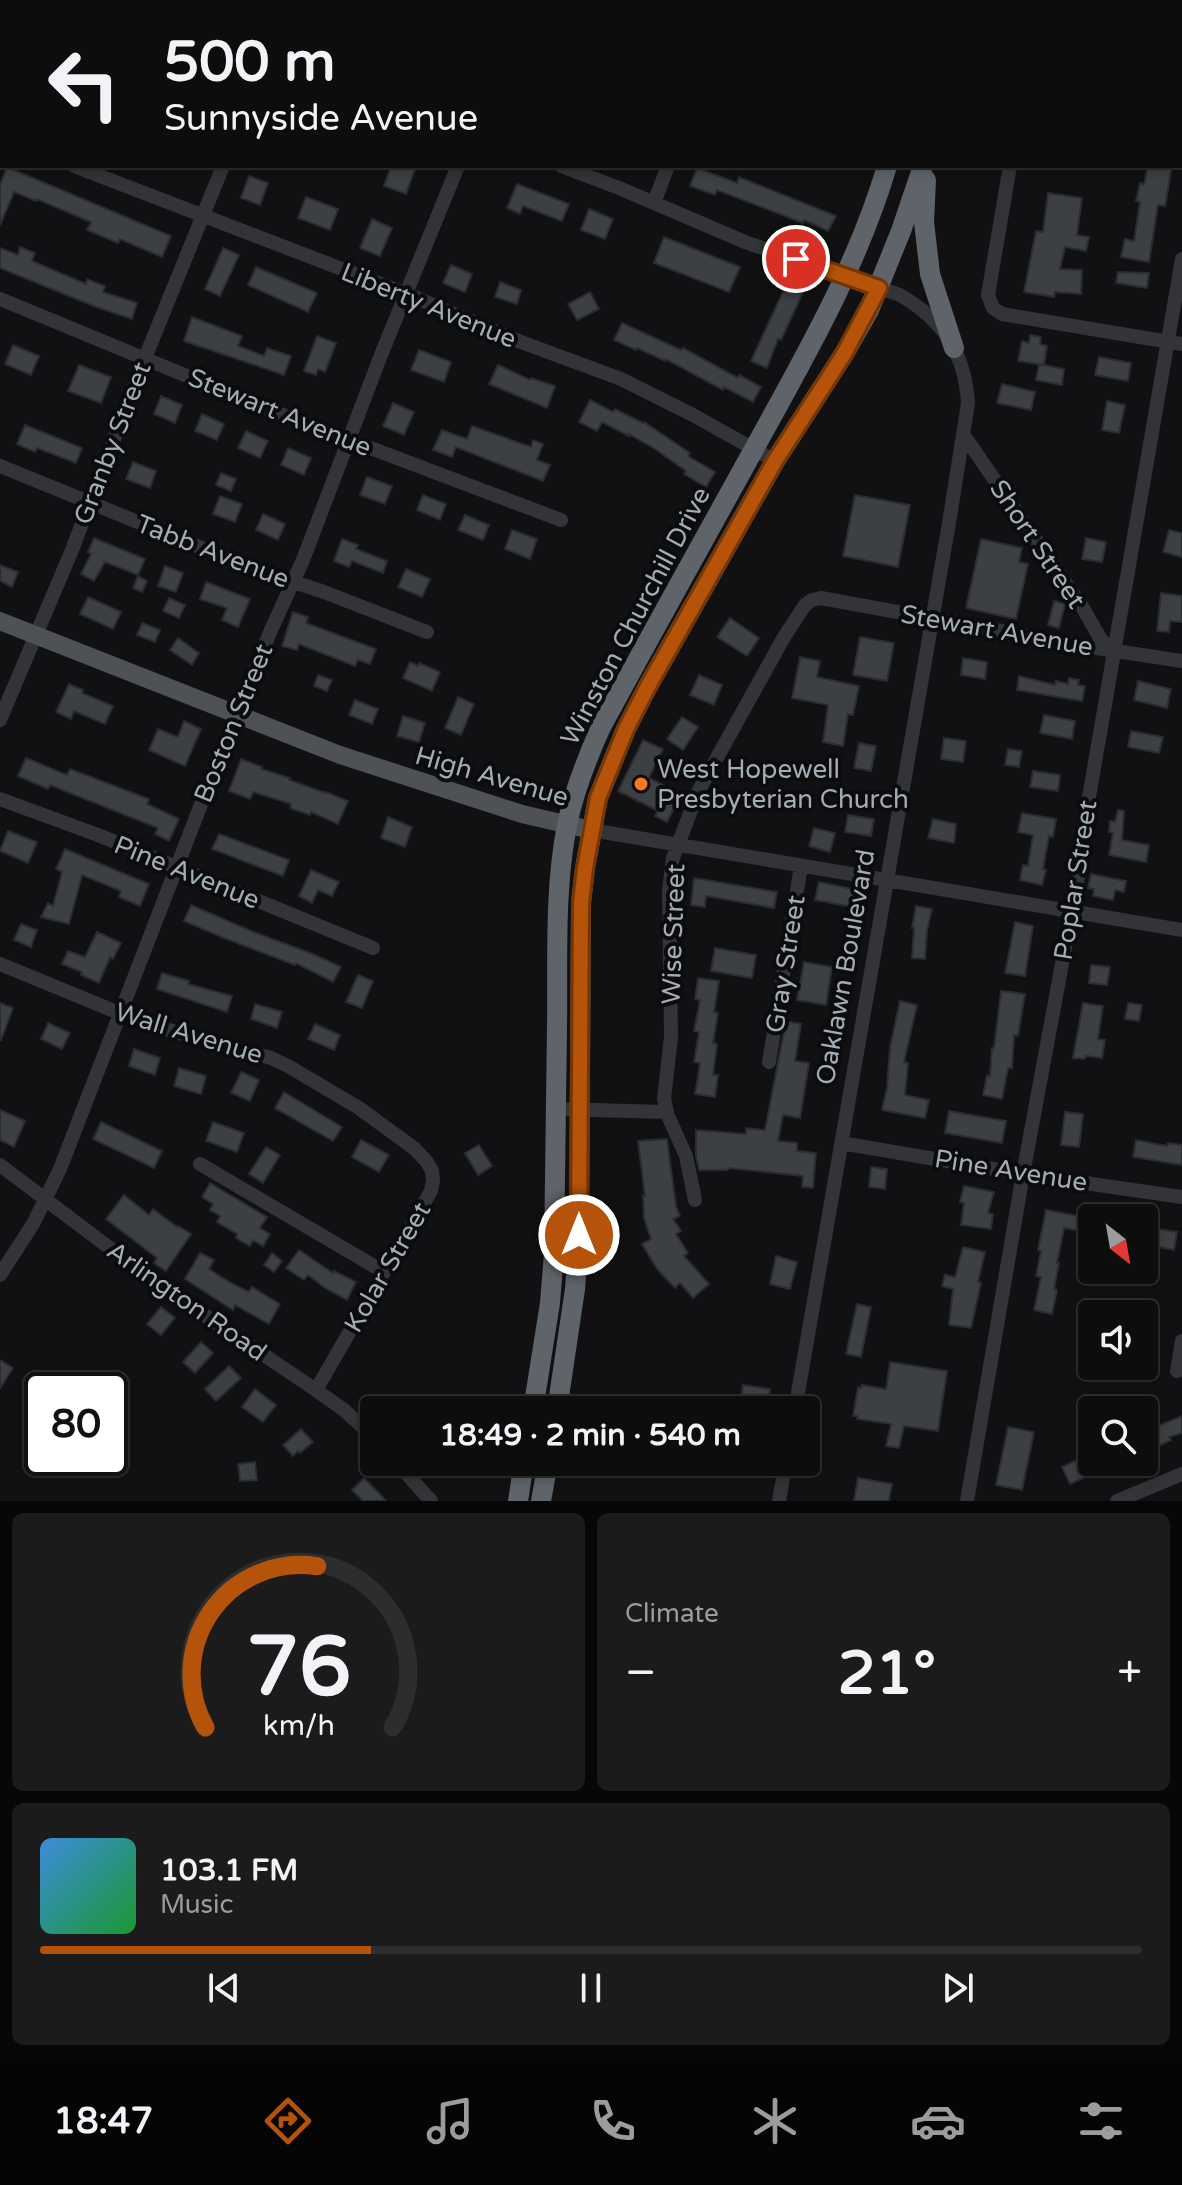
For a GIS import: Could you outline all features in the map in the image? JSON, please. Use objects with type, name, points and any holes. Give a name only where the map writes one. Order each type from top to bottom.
[{"type":"highway","name":"Winston Churchill Drive","points":[[535,1396],[550,1303],[554,1254],[558,919],[567,826],[601,727],[846,277],[868,225],[886,168]]},
{"type":"highway","points":[[879,288],[924,168]]},
{"type":"highway","points":[[925,168],[924,222],[930,274],[954,348]]},
{"type":"highway","name":"Winston Churchill Drive","points":[[559,1396],[575,1289],[579,1235],[581,903],[598,798],[626,729],[647,688],[775,461],[844,354],[879,288]]},
{"type":"highway","points":[[518,1501],[522,1476]]},
{"type":"highway","points":[[541,1501],[545,1476]]},
{"type":"main road","name":"High Avenue","points":[[0,621],[388,772],[522,814],[591,830]]},
{"type":"street","name":"Liberty Avenue","points":[[79,168],[621,379],[775,461]]},
{"type":"street","name":"Granby Street","points":[[0,720],[222,168]]},
{"type":"street","name":"Boston Street","points":[[0,1275],[46,1200],[60,1169],[236,715],[303,560],[381,355],[457,168]]},
{"type":"street","name":"Oaklawn Boulevard","points":[[566,168],[745,242],[900,295],[938,324],[954,348],[967,388],[968,403],[932,619],[797,1396]]},
{"type":"street","points":[[654,203],[667,168]]},
{"type":"street","points":[[1010,168],[988,295],[993,308],[1002,314],[1175,343]]},
{"type":"street","name":"Poplar Street","points":[[972,1498],[1023,1174],[1072,911],[1114,651],[1175,343],[1182,259]]},
{"type":"street","name":"Stewart Avenue","points":[[0,299],[262,407],[561,520]]},
{"type":"street","name":"Short Street","points":[[963,434],[1083,608],[1101,640],[1114,651]]},
{"type":"street","name":"Tabb Avenue","points":[[0,466],[251,568],[427,632]]},
{"type":"street","name":"Stewart Avenue","points":[[812,600],[821,598],[1182,661]]},
{"type":"street","name":"Wise Street","points":[[666,1112],[664,1099],[671,1037],[669,890],[673,858],[698,792],[784,637],[805,605],[812,600]]},
{"type":"street","name":"Pine Avenue","points":[[0,799],[98,835],[373,948]]},
{"type":"street","name":"High Avenue","points":[[591,830],[1182,930]]},
{"type":"street","name":"Gray Street","points":[[769,1062],[801,866]]},
{"type":"street","name":"Wall Avenue","points":[[0,964],[119,1013],[187,1036],[271,1058],[371,1117]]},
{"type":"street","points":[[556,1109],[666,1112],[686,1156],[695,1200]]},
{"type":"street","name":"Kolar Street","points":[[316,1390],[431,1191],[432,1171],[427,1162],[415,1149],[371,1117]]},
{"type":"street","name":"Pine Avenue","points":[[841,1143],[1182,1197]]},
{"type":"street","points":[[200,1164],[384,1272]]},
{"type":"street","name":"Arlington Road","points":[[0,1165],[152,1280],[316,1390],[360,1424]]},
{"type":"street","points":[[1177,1371],[1182,1341]]},
{"type":"street","points":[[1121,1500],[1182,1474]]},
{"type":"street","points":[[409,1476],[431,1501]]},
{"type":"street","points":[[779,1501],[783,1476]]},
{"type":"building","points":[[7,168],[9,168],[171,236],[162,257],[120,239],[118,243],[87,230],[91,222],[14,192],[0,225],[0,185]]},
{"type":"building","points":[[390,168],[415,168],[406,194],[384,186]]},
{"type":"building","points":[[697,168],[737,183],[739,177],[836,216],[828,231],[717,190],[715,195],[690,186]]},
{"type":"building","points":[[1148,168],[1172,168],[1165,206],[1158,205],[1149,262],[1121,257],[1125,239],[1134,241],[1140,202],[1136,201],[1140,183],[1144,184]]},
{"type":"building","points":[[249,176],[268,183],[260,205],[241,198]]},
{"type":"building","points":[[517,184],[569,204],[562,221],[523,206],[520,214],[507,208]]},
{"type":"building","points":[[1048,193],[1082,198],[1077,235],[1089,237],[1086,251],[1065,247],[1060,269],[1082,270],[1081,294],[1055,292],[1054,297],[1024,292],[1036,231],[1043,232]]},
{"type":"building","points":[[306,197],[338,209],[330,230],[298,218]]},
{"type":"building","points":[[589,209],[613,219],[605,239],[581,230]]},
{"type":"building","points":[[372,219],[392,228],[380,256],[360,248]]},
{"type":"building","points":[[664,237],[740,267],[729,292],[654,263]]},
{"type":"building","points":[[20,247],[35,253],[32,261],[86,284],[87,279],[105,286],[103,292],[137,303],[132,319],[0,268],[0,248],[18,255]]},
{"type":"building","points":[[223,248],[239,255],[220,296],[205,289]]},
{"type":"building","points":[[451,265],[472,274],[465,292],[443,283]]},
{"type":"building","points":[[256,267],[317,293],[308,312],[248,285]]},
{"type":"building","points":[[1118,272],[1149,273],[1147,288],[1116,283]]},
{"type":"building","points":[[500,282],[521,290],[517,304],[495,297]]},
{"type":"building","points":[[787,283],[804,290],[781,340],[778,339],[767,368],[751,361]]},
{"type":"building","points":[[590,292],[599,309],[577,320],[568,304]]},
{"type":"building","points":[[192,317],[242,336],[238,346],[264,356],[267,348],[291,356],[284,375],[184,341]]},
{"type":"building","points":[[622,323],[681,350],[683,348],[761,387],[753,402],[724,387],[723,390],[666,359],[614,340]]},
{"type":"building","points":[[1030,335],[1041,337],[1040,344],[1047,346],[1044,365],[1018,361],[1022,341],[1029,343]]},
{"type":"building","points":[[317,336],[336,343],[325,372],[318,369],[316,375],[304,371]]},
{"type":"building","points":[[13,345],[39,356],[31,375],[5,364]]},
{"type":"building","points":[[419,350],[451,362],[444,382],[411,370]]},
{"type":"building","points":[[1099,357],[1131,363],[1128,381],[1095,375]]},
{"type":"building","points":[[1039,364],[1064,369],[1062,385],[1036,380]]},
{"type":"building","points":[[79,365],[111,377],[101,403],[68,391]]},
{"type":"building","points":[[498,365],[530,380],[555,386],[547,408],[489,384]]},
{"type":"building","points":[[1002,384],[1035,392],[1031,410],[997,403]]},
{"type":"building","points":[[161,396],[182,405],[175,423],[154,414]]},
{"type":"building","points":[[590,400],[613,412],[615,409],[644,422],[690,453],[688,456],[715,472],[706,487],[629,434],[602,422],[597,431],[579,422]]},
{"type":"building","points":[[1107,401],[1125,405],[1119,433],[1102,430]]},
{"type":"building","points":[[393,403],[414,412],[404,435],[383,426]]},
{"type":"building","points":[[202,414],[224,424],[217,440],[195,431]]},
{"type":"building","points":[[25,425],[82,448],[76,463],[17,444]]},
{"type":"building","points":[[472,426],[531,447],[533,440],[543,444],[537,460],[550,465],[543,481],[456,447],[452,457],[433,450],[442,430],[467,439]]},
{"type":"building","points":[[246,431],[268,441],[260,458],[238,448]]},
{"type":"building","points":[[288,448],[311,458],[304,475],[281,465]]},
{"type":"building","points":[[133,462],[156,471],[150,488],[126,479]]},
{"type":"building","points":[[221,473],[236,479],[231,491],[216,485]]},
{"type":"building","points":[[367,477],[392,486],[385,504],[360,495]]},
{"type":"building","points":[[423,495],[446,504],[440,520],[417,510]]},
{"type":"building","points":[[855,495],[910,505],[898,567],[843,556]]},
{"type":"building","points":[[220,496],[242,504],[235,522],[213,514]]},
{"type":"building","points":[[263,514],[285,524],[278,540],[256,530]]},
{"type":"building","points":[[465,515],[489,525],[483,540],[458,530]]},
{"type":"building","points":[[512,530],[537,539],[530,559],[505,549]]},
{"type":"building","points":[[1169,530],[1182,533],[1182,557],[1163,552]]},
{"type":"building","points":[[94,538],[145,559],[138,575],[105,562],[94,581],[81,574],[91,554],[88,552]]},
{"type":"building","points":[[1086,538],[1106,542],[1102,562],[1082,559]]},
{"type":"building","points":[[342,539],[358,545],[356,549],[387,561],[383,573],[352,561],[349,567],[334,561]]},
{"type":"building","points":[[981,539],[1022,548],[1019,562],[1028,564],[1016,619],[966,608]]},
{"type":"building","points":[[0,565],[18,572],[12,587],[0,581]]},
{"type":"building","points":[[165,566],[183,573],[176,592],[158,586]]},
{"type":"building","points":[[406,569],[430,579],[422,597],[398,587]]},
{"type":"building","points":[[138,576],[147,581],[142,592],[133,588]]},
{"type":"building","points":[[206,582],[250,599],[238,627],[222,620],[227,608],[200,599]]},
{"type":"building","points":[[1161,593],[1182,596],[1182,622],[1170,621],[1169,632],[1157,631]]},
{"type":"building","points":[[88,597],[121,612],[113,629],[80,614]]},
{"type":"building","points":[[169,598],[185,605],[179,618],[163,611]]},
{"type":"building","points":[[1054,601],[1065,604],[1059,628],[1048,625]]},
{"type":"building","points":[[293,612],[308,617],[306,623],[376,649],[370,664],[358,660],[355,666],[299,644],[297,650],[282,646]]},
{"type":"building","points":[[730,618],[759,638],[747,656],[717,637]]},
{"type":"building","points":[[142,623],[160,630],[155,642],[137,635]]},
{"type":"building","points":[[860,637],[894,643],[887,681],[853,675]]},
{"type":"building","points":[[178,638],[199,653],[192,665],[170,650]]},
{"type":"building","points":[[800,657],[820,661],[817,677],[859,686],[853,715],[848,714],[843,746],[823,742],[828,705],[792,698]]},
{"type":"building","points":[[963,658],[987,662],[985,679],[961,675]]},
{"type":"building","points":[[410,662],[440,672],[432,691],[403,678]]},
{"type":"building","points":[[318,675],[332,680],[327,691],[314,686]]},
{"type":"building","points":[[699,675],[722,685],[714,705],[690,695]]},
{"type":"building","points":[[1019,676],[1055,685],[1056,681],[1068,684],[1069,678],[1079,680],[1078,685],[1085,686],[1082,701],[1017,690]]},
{"type":"building","points":[[1138,681],[1171,689],[1167,708],[1134,700]]},
{"type":"building","points":[[69,684],[113,706],[105,724],[74,711],[71,719],[56,712]]},
{"type":"building","points":[[458,697],[474,704],[461,735],[445,728]]},
{"type":"building","points":[[355,700],[378,709],[372,724],[349,715]]},
{"type":"building","points":[[1044,715],[1075,721],[1072,739],[1040,733]]},
{"type":"building","points":[[403,716],[425,723],[419,742],[397,736]]},
{"type":"building","points":[[682,717],[698,727],[683,750],[667,739]]},
{"type":"building","points":[[184,721],[201,729],[185,766],[149,750],[158,729],[178,737]]},
{"type":"building","points":[[1131,731],[1163,737],[1159,753],[1128,747]]},
{"type":"building","points":[[944,738],[966,741],[963,762],[941,759]]},
{"type":"building","name":"West Hopewell Presbyterian Church","points":[[643,740],[663,749],[649,778],[681,794],[667,822],[655,816],[658,811],[618,791]]},
{"type":"building","points":[[859,743],[876,746],[871,771],[854,768]]},
{"type":"building","points":[[1008,749],[1022,751],[1019,767],[1005,765]]},
{"type":"building","points":[[26,758],[67,775],[70,769],[149,799],[147,804],[179,819],[169,841],[155,834],[158,828],[50,785],[48,789],[18,776]]},
{"type":"building","points":[[241,759],[348,801],[338,824],[253,792],[250,799],[229,791]]},
{"type":"building","points":[[1033,771],[1060,775],[1058,791],[1030,787]]},
{"type":"building","points":[[1118,810],[1124,811],[1122,840],[1149,845],[1146,862],[1109,855],[1113,833],[1109,832],[1110,821],[1115,822]]},
{"type":"building","points":[[1022,813],[1056,819],[1053,837],[1049,836],[1042,885],[1020,880],[1023,865],[1028,866],[1033,835],[1018,832]]},
{"type":"building","points":[[848,815],[874,819],[871,836],[845,832]]},
{"type":"building","points":[[388,817],[412,827],[405,847],[381,838]]},
{"type":"building","points":[[933,819],[956,824],[954,843],[928,838]]},
{"type":"building","points":[[814,828],[835,833],[830,852],[809,846]]},
{"type":"building","points":[[8,831],[37,842],[28,863],[0,851]]},
{"type":"building","points":[[219,834],[289,860],[283,876],[212,849]]},
{"type":"building","points":[[65,849],[149,884],[140,906],[119,897],[121,891],[82,875],[69,924],[41,917],[48,903],[53,906],[62,872],[56,869]]},
{"type":"building","points":[[311,870],[339,882],[332,896],[318,890],[312,903],[299,896]]},
{"type":"building","points":[[1091,874],[1126,881],[1124,892],[1115,890],[1113,900],[1093,896],[1094,889],[1088,888]]},
{"type":"building","points":[[694,878],[777,892],[774,908],[706,896],[705,907],[691,905]]},
{"type":"building","points":[[819,882],[857,890],[853,907],[815,900]]},
{"type":"building","points":[[191,905],[341,967],[333,982],[296,963],[224,938],[184,921]]},
{"type":"building","points":[[916,906],[932,909],[925,959],[912,958]]},
{"type":"building","points":[[1015,922],[1033,926],[1025,976],[1005,973]]},
{"type":"building","points":[[21,924],[37,930],[31,947],[14,940]]},
{"type":"building","points":[[97,932],[121,943],[113,959],[110,957],[99,983],[62,964],[68,951],[85,957]]},
{"type":"building","points":[[715,948],[756,955],[752,978],[711,971]]},
{"type":"building","points":[[804,962],[832,967],[826,1005],[797,1000]]},
{"type":"building","points":[[1091,965],[1110,967],[1107,985],[1089,983]]},
{"type":"building","points":[[162,973],[232,996],[227,1012],[157,989]]},
{"type":"building","points":[[358,975],[373,981],[362,1008],[346,1002]]},
{"type":"building","points":[[698,978],[719,981],[714,1012],[718,1013],[713,1043],[717,1044],[713,1075],[718,1075],[715,1097],[695,1094],[700,1063],[694,1062],[699,1032],[694,1031],[700,1000],[695,999]]},
{"type":"building","points":[[1001,991],[1025,994],[1018,1036],[1014,1035],[1012,1068],[1008,1068],[1002,1099],[983,1095],[987,1075],[990,1076]]},
{"type":"building","points":[[900,1001],[917,1005],[904,1062],[908,1063],[905,1095],[929,1100],[925,1118],[882,1110]]},
{"type":"building","points":[[0,1003],[13,1008],[1,1040],[0,1040]]},
{"type":"building","points":[[1083,1003],[1103,1006],[1098,1039],[1105,1040],[1102,1058],[1073,1058]]},
{"type":"building","points":[[1128,1003],[1142,1005],[1139,1021],[1125,1019]]},
{"type":"building","points":[[255,1004],[282,1012],[277,1028],[251,1019]]},
{"type":"building","points":[[786,1021],[801,1024],[795,1061],[809,1063],[800,1118],[783,1115],[778,1141],[797,1143],[797,1151],[816,1153],[813,1188],[802,1187],[803,1176],[728,1168],[699,1170],[696,1130],[746,1134],[746,1128],[765,1130]]},
{"type":"building","points":[[48,1023],[70,1033],[62,1049],[41,1039]]},
{"type":"building","points":[[315,1024],[340,1035],[334,1050],[308,1039]]},
{"type":"building","points":[[134,1049],[160,1058],[155,1075],[129,1066]]},
{"type":"building","points":[[179,1068],[206,1076],[201,1094],[174,1086]]},
{"type":"building","points":[[241,1072],[259,1080],[250,1101],[231,1093]]},
{"type":"building","points":[[284,1092],[342,1127],[333,1141],[275,1108]]},
{"type":"building","points":[[0,1110],[25,1121],[14,1147],[0,1140]]},
{"type":"building","points":[[949,1111],[1006,1121],[1002,1143],[945,1133]]},
{"type":"building","points":[[1065,1112],[1083,1114],[1079,1147],[1061,1145]]},
{"type":"building","points":[[101,1122],[162,1151],[154,1168],[93,1139]]},
{"type":"building","points":[[213,1122],[244,1133],[237,1152],[206,1141]]},
{"type":"building","points":[[667,1139],[680,1216],[673,1219],[681,1231],[676,1234],[688,1253],[684,1256],[709,1284],[693,1298],[680,1283],[675,1288],[657,1269],[642,1244],[651,1239],[644,1218],[645,1196],[638,1141]]},
{"type":"building","points":[[361,1140],[389,1155],[379,1172],[352,1157]]},
{"type":"building","points":[[1136,1140],[1167,1146],[1168,1143],[1182,1145],[1182,1165],[1133,1157]]},
{"type":"building","points":[[479,1145],[492,1166],[478,1175],[465,1153]]},
{"type":"building","points":[[266,1147],[280,1155],[263,1183],[249,1174]]},
{"type":"building","points":[[871,1167],[887,1169],[885,1189],[869,1187]]},
{"type":"building","points":[[210,1183],[267,1217],[260,1228],[270,1234],[263,1246],[253,1240],[250,1246],[217,1222],[220,1216],[210,1210],[213,1204],[202,1197]]},
{"type":"building","points":[[964,1186],[994,1192],[988,1213],[993,1214],[991,1229],[961,1225],[964,1203],[960,1202]]},
{"type":"building","points":[[124,1195],[149,1215],[153,1209],[191,1234],[166,1271],[154,1263],[157,1258],[106,1219]]},
{"type":"building","points":[[1046,1210],[1078,1216],[1078,1230],[1064,1228],[1052,1314],[1034,1310],[1041,1277],[1036,1276],[1041,1251],[1038,1250]]},
{"type":"building","points":[[1158,1229],[1177,1232],[1174,1250],[1158,1247]]},
{"type":"building","points":[[963,1247],[985,1252],[971,1328],[949,1325],[953,1289],[942,1286],[945,1275],[955,1277]]},
{"type":"building","points":[[299,1250],[333,1273],[356,1282],[347,1300],[308,1275],[304,1280],[286,1268]]},
{"type":"building","points":[[200,1253],[214,1260],[209,1269],[249,1292],[252,1287],[280,1304],[269,1324],[235,1305],[233,1310],[185,1279]]},
{"type":"building","points":[[272,1253],[282,1261],[274,1272],[264,1265]]},
{"type":"building","points":[[776,1256],[797,1262],[790,1289],[770,1284]]},
{"type":"building","points":[[857,1304],[871,1307],[861,1357],[846,1354]]},
{"type":"building","points":[[161,1307],[175,1318],[161,1335],[147,1324]]},
{"type":"building","points":[[201,1342],[213,1353],[195,1373],[183,1362]]},
{"type":"building","points":[[0,1360],[13,1368],[0,1388]]},
{"type":"building","points":[[890,1362],[947,1371],[938,1431],[904,1426],[899,1448],[886,1446],[891,1424],[853,1416],[858,1387],[886,1389]]},
{"type":"building","points":[[229,1366],[241,1378],[216,1401],[205,1389]]},
{"type":"building","points":[[743,1385],[770,1389],[769,1396],[742,1396]]},
{"type":"building","points":[[255,1389],[276,1405],[263,1422],[242,1407]]},
{"type":"building","points":[[1182,1416],[1182,1433],[1169,1437],[1171,1440],[1158,1446],[1158,1426]]},
{"type":"building","points":[[1008,1427],[1034,1432],[1022,1490],[996,1485]]},
{"type":"building","points":[[301,1429],[313,1442],[293,1456],[283,1445]]},
{"type":"building","points":[[1078,1460],[1078,1476],[1087,1476],[1070,1484],[1062,1467]]},
{"type":"building","points":[[255,1462],[257,1480],[240,1481],[238,1464]]},
{"type":"building","points":[[364,1478],[386,1501],[363,1501],[352,1490]]},
{"type":"building","points":[[858,1478],[892,1484],[889,1501],[854,1501]]},
{"type":"place","name":"West Hopewell Presbyterian Church","points":[[641,784]]},
{"type":"route","points":[[579,1235],[581,903],[598,798],[626,729],[647,688],[775,461],[844,354],[879,288],[796,259]]}]
